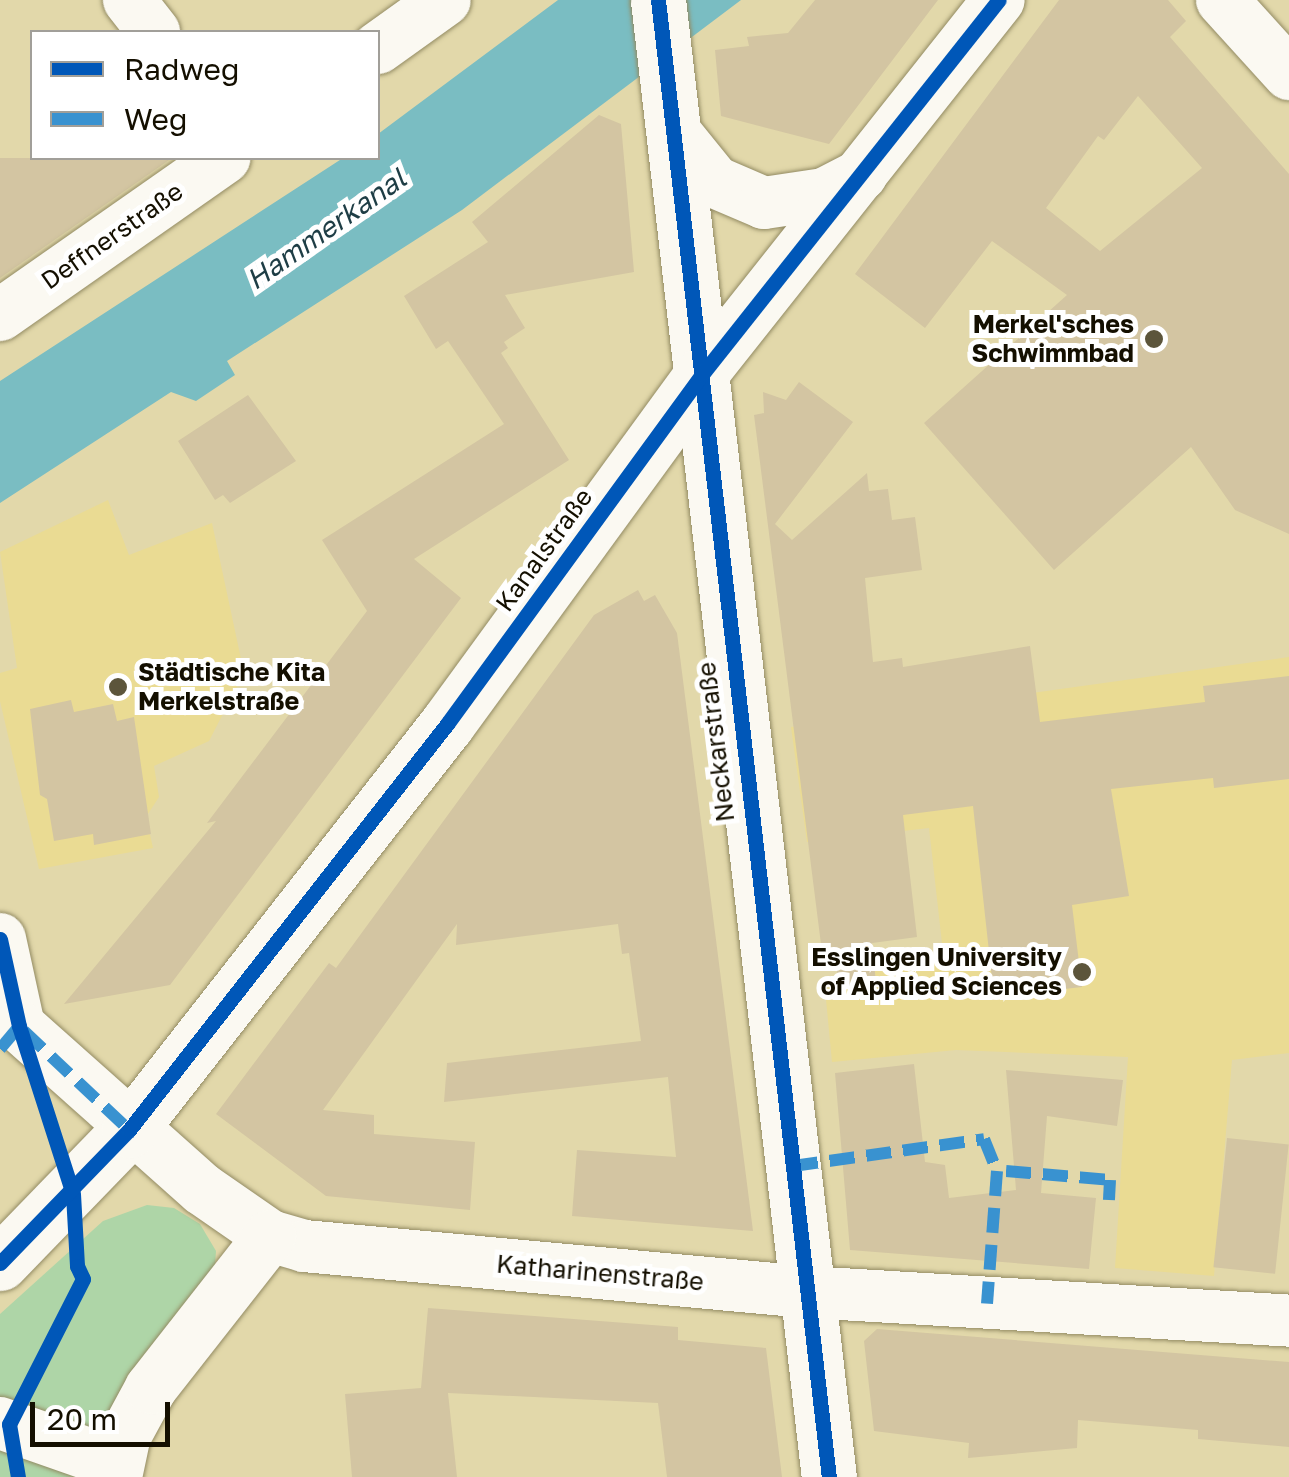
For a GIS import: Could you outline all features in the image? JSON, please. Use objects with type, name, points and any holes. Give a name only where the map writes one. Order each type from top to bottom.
[{"type":"street","points":[[129,0],[152,30]]},
{"type":"street","points":[[380,47],[445,0]]},
{"type":"street","name":"Neckarstraße","points":[[658,0],[829,1477]]},
{"type":"street","name":"Kanalstraße","points":[[0,1263],[129,1130],[448,724],[703,373],[1000,0]]},
{"type":"street","points":[[1222,0],[1289,74]]},
{"type":"street","name":"Kanalstraße","points":[[670,104],[716,182],[764,203],[824,194],[866,172]]},
{"type":"street","name":"Deffnerstraße","points":[[0,315],[221,160]]},
{"type":"street","points":[[0,939],[9,1037]]},
{"type":"street","name":"Katharinenstraße","points":[[9,1037],[270,1236],[304,1246],[807,1292],[1289,1322]]},
{"type":"street","points":[[0,1423],[117,1471],[151,1388],[270,1236]]},
{"type":"shaded area","name":"Städtische Kita Merkelstraße","points":[[108,500],[129,555],[212,523],[244,673],[209,741],[154,766],[159,797],[146,817],[153,848],[39,869],[0,701],[0,673],[17,668],[0,552]]},
{"type":"shaded area","name":"Esslingen University of Applied Sciences","points":[[1289,657],[1289,1053],[1232,1060],[1214,1276],[1115,1268],[1128,1057],[956,1050],[832,1062],[825,989],[876,983],[874,961],[943,952],[929,828],[807,842],[791,727]]},
{"type":"green space","points":[[147,1205],[174,1208],[200,1224],[216,1251],[215,1265],[100,1477],[0,1477],[0,1314],[103,1221]]},
{"type":"water","name":"Hammerkanal","points":[[558,0],[741,0],[462,210],[227,361],[235,375],[196,401],[171,392],[0,503],[0,381],[340,160],[380,160],[380,133]]},
{"type":"building","points":[[815,0],[938,0],[829,144],[721,116],[715,50],[749,46],[747,37],[788,33]]},
{"type":"building","name":"Merkel'sches Schwimmbad","points":[[1059,0],[1168,0],[1186,21],[1170,37],[1289,174],[1289,534],[1235,510],[1191,447],[1054,570],[924,423],[1067,295],[992,241],[925,328],[855,274]],"holes":[[[1138,96],[1202,168],[1100,251],[1046,208],[1098,136],[1104,140]]]},
{"type":"building","points":[[599,115],[621,124],[634,272],[505,295],[525,328],[504,342],[508,348],[501,353],[569,460],[414,559],[461,598],[170,985],[64,1004],[216,821],[207,823],[367,611],[322,540],[504,424],[448,341],[436,349],[404,296],[488,242],[472,222]]},
{"type":"building","points":[[0,158],[169,160],[0,278]]},
{"type":"building","points":[[799,382],[853,422],[775,524],[792,540],[867,473],[869,491],[888,489],[892,520],[915,517],[922,570],[865,578],[873,662],[902,658],[903,667],[1030,646],[1040,722],[1205,702],[1203,686],[1289,676],[1289,779],[1214,788],[1213,778],[1111,789],[1129,896],[1072,905],[1082,987],[994,997],[973,806],[903,815],[917,937],[872,943],[876,983],[840,988],[836,966],[824,968],[754,415],[764,413],[763,392],[786,400]]},
{"type":"building","points":[[248,395],[296,461],[230,503],[223,495],[215,500],[178,441]]},
{"type":"building","points":[[638,590],[644,601],[655,595],[677,633],[753,1231],[572,1216],[577,1150],[676,1157],[668,1077],[444,1102],[447,1063],[641,1041],[629,953],[622,954],[618,924],[456,945],[457,924],[323,1110],[374,1115],[374,1134],[475,1142],[470,1210],[326,1196],[216,1114],[329,963],[336,968],[594,615]]},
{"type":"building","name":"Städtische Kita Merkelstraße","points":[[71,700],[74,712],[113,704],[117,721],[134,717],[151,834],[94,845],[93,834],[54,841],[47,799],[40,795],[30,709]]},
{"type":"building","points":[[914,1064],[925,1162],[945,1165],[949,1198],[1016,1190],[1006,1070],[1123,1080],[1117,1126],[1047,1116],[1041,1193],[1096,1198],[1089,1269],[850,1250],[835,1073]]},
{"type":"building","points":[[1227,1138],[1289,1144],[1275,1274],[1213,1267]]},
{"type":"building","points":[[428,1308],[678,1327],[678,1340],[766,1348],[782,1477],[667,1477],[658,1403],[448,1393],[457,1477],[352,1477],[345,1394],[421,1388]]},
{"type":"building","points":[[877,1329],[1289,1362],[1289,1447],[1198,1439],[1198,1430],[1078,1420],[1077,1448],[968,1458],[969,1443],[874,1431],[864,1341]]},
{"type":"marked path","points":[[0,1049],[19,1026]]},
{"type":"marked path","points":[[24,1031],[129,1130]]},
{"type":"marked path","points":[[793,1166],[984,1139],[997,1171],[987,1304]]},
{"type":"marked path","points":[[1006,1171],[1110,1180],[1109,1200]]},
{"type":"cycle path","points":[[658,0],[829,1477]]},
{"type":"cycle path","points":[[0,1263],[129,1130],[447,724],[703,373],[999,0]]},
{"type":"cycle path","points":[[0,939],[19,1026],[73,1194],[77,1266],[83,1279],[9,1424],[18,1477]]},
{"type":"place","name":"Merkel'sches Schwimmbad","points":[[1154,339]]},
{"type":"place","name":"Städtische Kita Merkelstraße","points":[[118,687]]},
{"type":"place","name":"Esslingen University of Applied Sciences","points":[[1082,972]]}]
